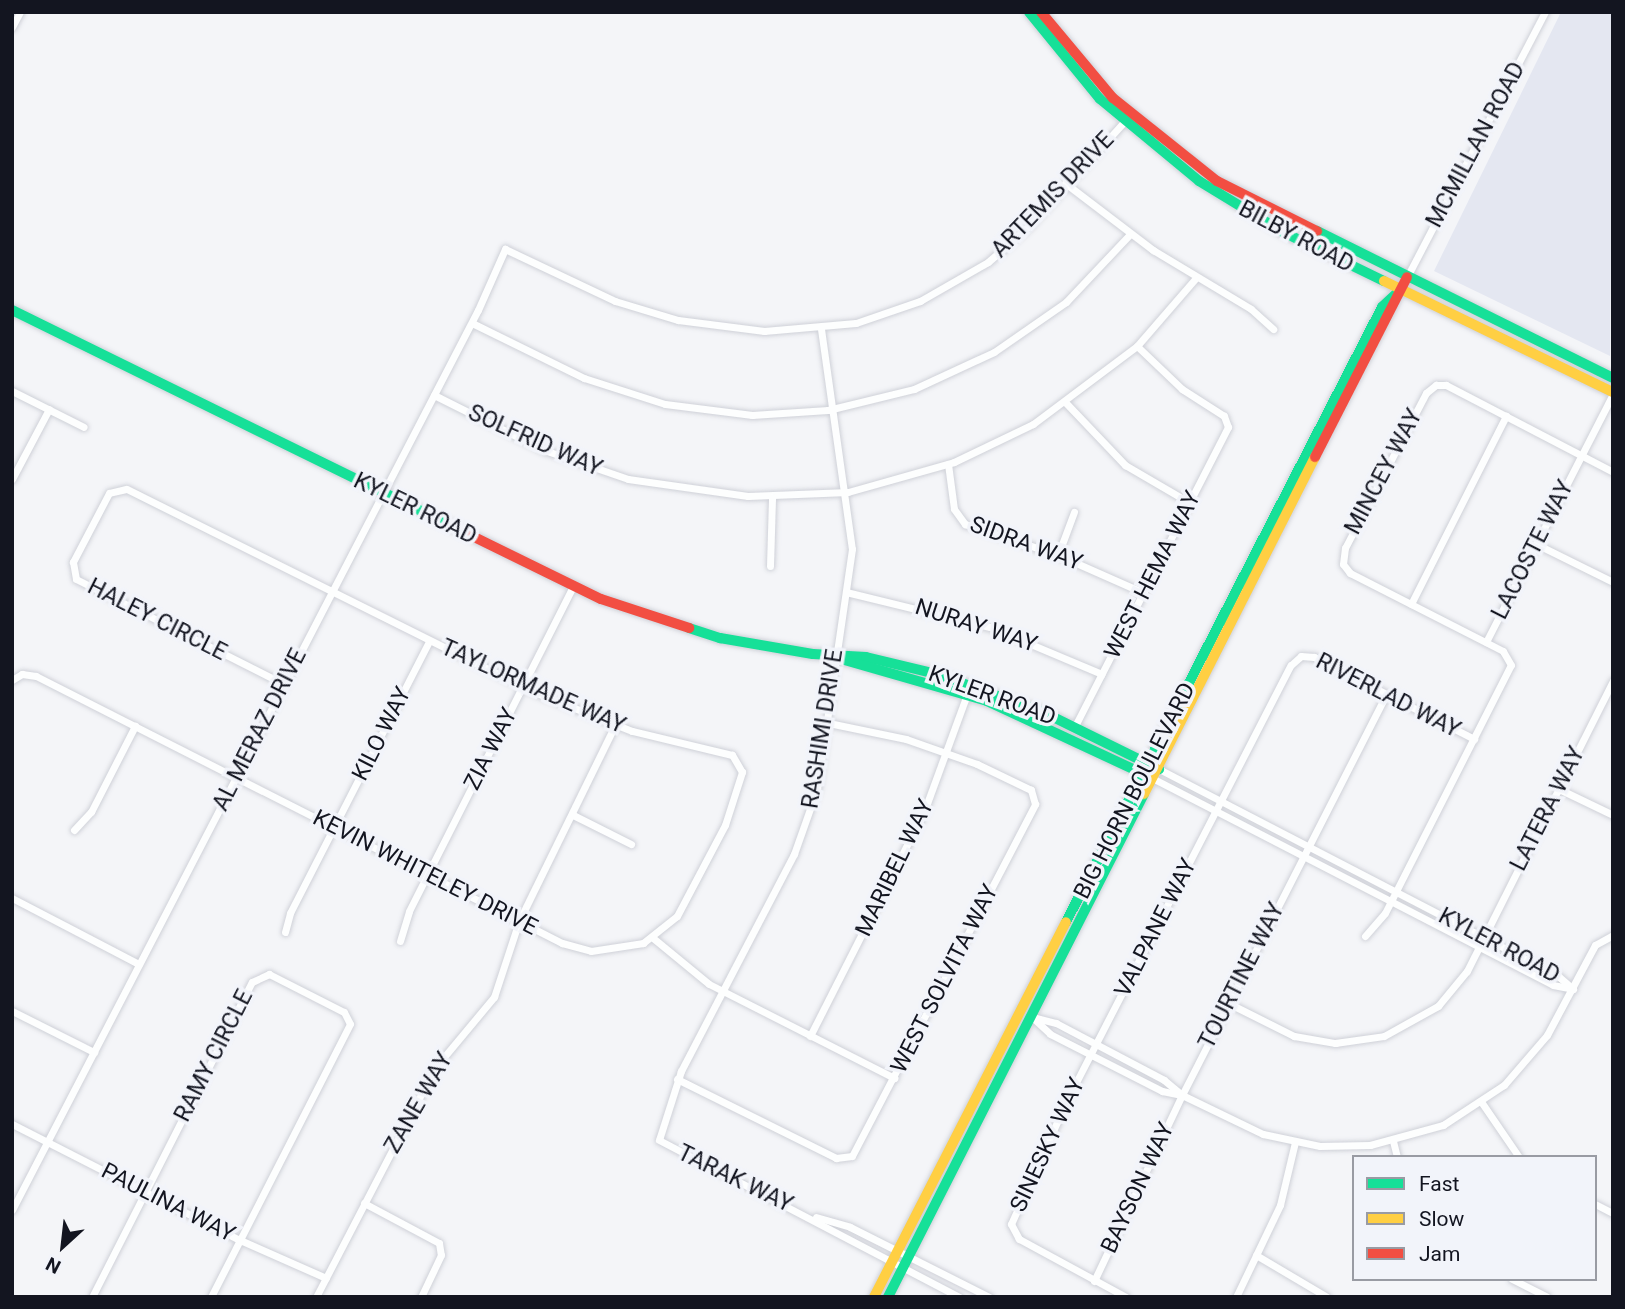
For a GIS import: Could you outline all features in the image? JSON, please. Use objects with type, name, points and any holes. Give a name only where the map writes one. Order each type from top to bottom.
[{"type":"street","points":[[12,27],[20,12]]},
{"type":"street","name":"BILBY ROAD","points":[[1029,12],[1076,72],[1124,122],[1175,164],[1253,215],[1613,393]]},
{"type":"street","name":"BILBY ROAD","points":[[1041,12],[1104,89],[1181,157],[1248,200],[1613,378]]},
{"type":"street","name":"MCMILLAN ROAD","points":[[1407,277],[1545,12]]},
{"type":"street","points":[[1124,122],[1137,126],[1176,158],[1181,157]]},
{"type":"street","name":"ARTEMIS DRIVE","points":[[505,249],[615,301],[678,320],[745,330],[821,328],[890,313],[973,272],[1016,239],[1124,122]]},
{"type":"street","points":[[1065,183],[1130,234],[1196,278],[1251,309],[1273,329]]},
{"type":"street","points":[[472,323],[584,378],[665,404],[752,415],[834,409],[914,389],[994,352],[1066,302],[1130,234]]},
{"type":"street","name":"AL MERAZ DRIVE","points":[[12,1210],[472,323],[505,249]]},
{"type":"street","name":"BIG HORN BOULEVARD","points":[[874,1297],[897,1265],[909,1256],[1032,1017],[1381,307],[1400,290],[1407,277]]},
{"type":"street","name":"SOLFRID WAY","points":[[434,395],[537,447],[614,475],[700,492],[772,497],[848,492],[948,464],[1008,438],[1066,403],[1137,346],[1196,278]]},
{"type":"street","name":"KYLER ROAD","points":[[12,310],[573,586],[689,630],[835,657],[967,694],[1039,722],[1221,802],[1558,975],[1573,989]]},
{"type":"street","name":"RASHIMI DRIVE","points":[[659,1140],[677,1079],[807,823],[817,789],[824,722],[852,548],[848,492],[821,328]]},
{"type":"street","name":"WEST HEMA WAY","points":[[1075,726],[1190,503],[1228,423],[1166,376],[1137,346]]},
{"type":"street","name":"MINCEY WAY","points":[[1364,936],[1391,902],[1511,665],[1507,654],[1350,573],[1342,560],[1345,548],[1428,389],[1446,386],[1613,472]]},
{"type":"street","points":[[12,391],[84,427]]},
{"type":"street","name":"LACOSTE WAY","points":[[1486,642],[1613,393]]},
{"type":"street","points":[[1066,403],[1125,465],[1190,503]]},
{"type":"street","points":[[12,479],[48,409]]},
{"type":"street","points":[[1411,604],[1506,416]]},
{"type":"street","name":"SIDRA WAY","points":[[948,464],[954,509],[962,521],[1058,555],[1144,593]]},
{"type":"street","name":"HALEY CIRCLE","points":[[284,684],[76,579],[73,562],[112,491],[126,489],[331,592]]},
{"type":"street","points":[[770,566],[772,497]]},
{"type":"street","points":[[1058,555],[1074,512]]},
{"type":"street","points":[[1536,544],[1613,582]]},
{"type":"street","name":"ZIA WAY","points":[[400,941],[427,874],[573,586]]},
{"type":"street","name":"TAYLORMADE WAY","points":[[331,592],[522,687],[615,725],[732,755],[741,764]]},
{"type":"street","name":"NURAY WAY","points":[[846,592],[990,627],[1102,674]]},
{"type":"street","name":"KILO WAY","points":[[285,932],[290,913],[429,641]]},
{"type":"street","name":"KYLER ROAD","points":[[835,657],[866,657],[921,670],[1075,726],[1216,811],[1553,985],[1573,989]]},
{"type":"street","name":"RIVERLAD WAY","points":[[1221,802],[1297,658],[1314,657],[1474,739]]},
{"type":"street","name":"KEVIN WHITELEY DRIVE","points":[[12,680],[25,673],[562,943],[592,951],[622,949],[653,938],[677,916],[719,838],[737,792],[741,764]]},
{"type":"street","name":"LATERA WAY","points":[[1228,1003],[1308,1039],[1335,1043],[1372,1040],[1406,1027],[1438,1006],[1461,980],[1479,947],[1613,681]]},
{"type":"street","name":"MARIBEL WAY","points":[[810,1036],[918,825],[948,753],[967,694]]},
{"type":"street","name":"TOURTINE WAY","points":[[1182,1095],[1386,694]]},
{"type":"street","points":[[824,722],[948,753]]},
{"type":"street","name":"ZANE WAY","points":[[316,1297],[434,1069],[494,997],[519,921],[615,725]]},
{"type":"street","points":[[74,830],[92,812],[135,726]]},
{"type":"street","name":"WEST SOLVITA WAY","points":[[677,1079],[836,1158],[849,1158],[894,1078],[1035,798],[1028,788],[948,753]]},
{"type":"street","name":"BIG HORN BOULEVARD","points":[[888,1297],[898,1251],[1151,772]]},
{"type":"street","points":[[1559,789],[1613,815]]},
{"type":"street","name":"VALPANE WAY","points":[[1091,1055],[1221,802]]},
{"type":"street","points":[[573,815],[631,844]]},
{"type":"street","points":[[12,898],[139,964]]},
{"type":"street","points":[[1032,1017],[1051,1021],[1096,1044],[1164,1080],[1182,1095],[1250,1129],[1295,1142],[1337,1147],[1393,1141],[1443,1125],[1482,1102],[1539,1048],[1595,945],[1613,935]]},
{"type":"street","points":[[653,938],[685,968],[722,991],[894,1078]]},
{"type":"street","name":"RAMY CIRCLE","points":[[146,1191],[255,978],[272,975],[333,1006],[347,1014],[350,1024],[240,1240]]},
{"type":"street","points":[[12,1011],[94,1052]]},
{"type":"street","points":[[1032,1017],[1045,1031],[1091,1055],[1162,1091],[1182,1095]]},
{"type":"street","name":"SINESKY WAY","points":[[1091,1055],[1011,1227],[1019,1239],[1126,1297]]},
{"type":"street","name":"BAYSON WAY","points":[[1094,1281],[1182,1095]]},
{"type":"street","points":[[1482,1102],[1518,1155]]},
{"type":"street","name":"PAULINA WAY","points":[[12,1124],[240,1240],[326,1278]]},
{"type":"street","name":"TARAK WAY","points":[[659,1140],[811,1216],[959,1297]]},
{"type":"street","points":[[1393,1141],[1396,1155]]},
{"type":"street","points":[[1236,1297],[1280,1205],[1295,1142]]},
{"type":"street","points":[[92,1297],[146,1191]]},
{"type":"street","points":[[364,1203],[439,1243],[441,1255],[421,1297]]},
{"type":"street","points":[[1597,1205],[1613,1213]]},
{"type":"street","name":"TARAK WAY","points":[[811,1216],[850,1227],[989,1297]]},
{"type":"street","points":[[211,1297],[240,1240]]},
{"type":"street","points":[[1256,1255],[1326,1297]]},
{"type":"street","points":[[1516,1281],[1548,1297]]},
{"type":"shaded area","points":[[1561,12],[1613,12],[1610,356],[1434,271]]},
{"type":"traffic: fast","points":[[1029,12],[1100,99],[1199,181],[1283,232],[1384,281]]},
{"type":"traffic: fast","points":[[1317,231],[1613,378]]},
{"type":"traffic: fast","points":[[1066,922],[1382,307],[1400,290]]},
{"type":"traffic: fast","points":[[12,310],[466,533]]},
{"type":"traffic: fast","points":[[689,628],[720,638],[813,654],[866,657],[937,674],[1047,714],[1159,769]]},
{"type":"traffic: fast","points":[[841,659],[987,701],[1148,776]]},
{"type":"traffic: fast","points":[[888,1297],[1144,794]]},
{"type":"traffic: slow","points":[[1384,281],[1613,392]]},
{"type":"traffic: slow","points":[[1144,794],[1315,457]]},
{"type":"traffic: slow","points":[[874,1297],[1066,922]]},
{"type":"traffic: jam","points":[[1041,12],[1113,98],[1217,181],[1317,231]]},
{"type":"traffic: jam","points":[[1315,457],[1407,277]]},
{"type":"traffic: jam","points":[[466,533],[601,599],[689,628]]}]
